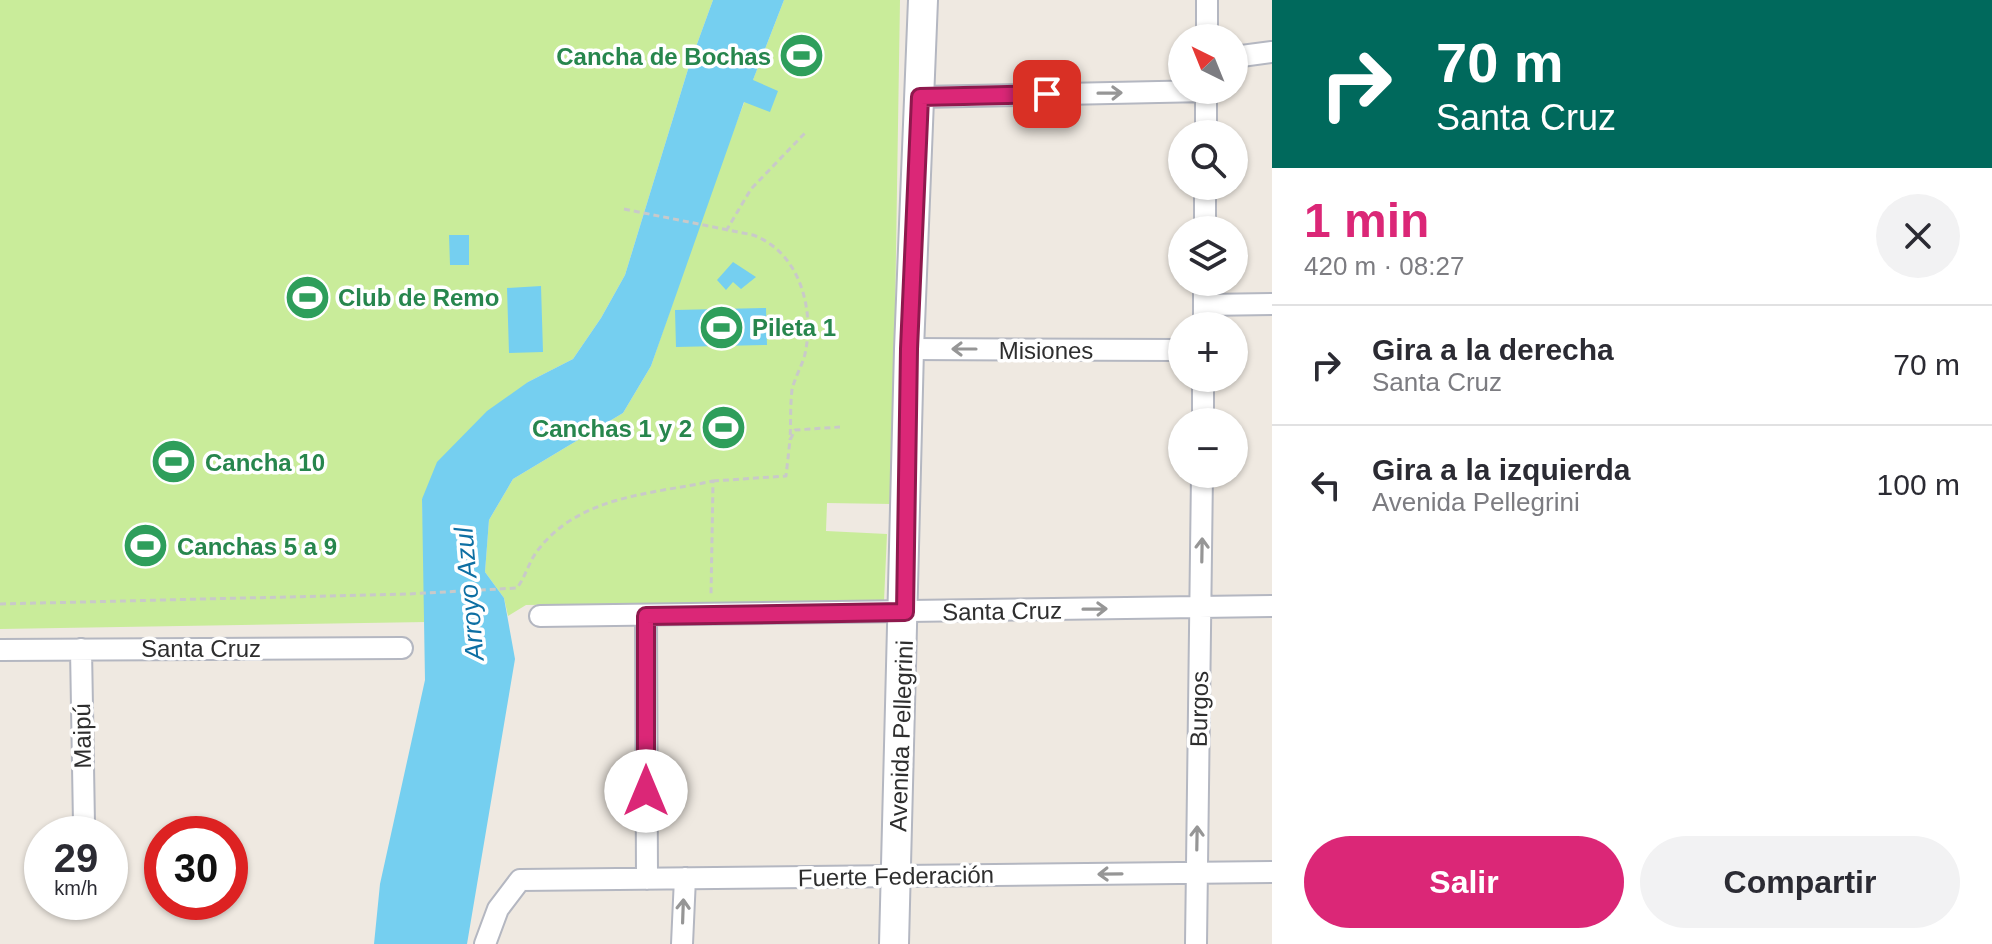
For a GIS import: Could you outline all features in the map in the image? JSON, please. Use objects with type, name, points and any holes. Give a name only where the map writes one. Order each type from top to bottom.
[{"type":"main road","name":"Avenida Pellegrini","points":[[894,944],[905,612],[909,349],[923,0]]},
{"type":"street","points":[[1207,0],[1207,24]]},
{"type":"street","points":[[1248,55],[1272,52]]},
{"type":"street","points":[[920,97],[1168,91]]},
{"type":"street","points":[[1204,296],[1204,312]]},
{"type":"street","points":[[1204,305],[1272,304]]},
{"type":"street","name":"Misiones","points":[[909,349],[1168,350]]},
{"type":"street","name":"Burgos","points":[[1196,944],[1202,488]]},
{"type":"street","name":"Santa Cruz","points":[[540,616],[1272,606]]},
{"type":"street","points":[[646,616],[647,879]]},
{"type":"street","name":"Santa Cruz","points":[[0,650],[402,648]]},
{"type":"street","name":"Maipú","points":[[81,649],[84,816]]},
{"type":"street","name":"Fuerte Federación","points":[[485,944],[498,909],[520,880],[1272,872]]},
{"type":"street","points":[[682,944],[685,878]]},
{"type":"path","points":[[726,231],[751,189],[805,133]]},
{"type":"path","points":[[0,604],[408,594],[517,588],[536,552],[549,537],[591,509],[641,492],[664,492],[713,481],[786,476],[793,388],[806,352],[809,326],[802,292],[784,252],[770,241],[624,209]]},
{"type":"path","points":[[790,440],[795,430],[840,427]]},
{"type":"path","points":[[710,615],[713,481]]},
{"type":"green space","name":"Club de Remo","points":[[0,0],[713,0],[689,66],[625,275],[601,318],[573,359],[528,382],[422,499],[427,622],[0,629]]},
{"type":"green space","points":[[784,0],[900,0],[892,504],[827,503],[826,531],[887,534],[884,601],[526,605],[508,616],[504,598],[485,572],[489,520],[513,479],[623,413],[651,366],[718,170]]},
{"type":"water","name":"Arroyo Azul","points":[[713,0],[784,0],[753,80],[778,91],[770,112],[744,102],[651,366],[623,413],[513,479],[489,520],[485,572],[504,598],[515,659],[467,944],[374,944],[380,884],[425,680],[422,499],[437,462],[487,411],[528,382],[573,359],[601,318],[625,275],[689,66]]},
{"type":"water","points":[[449,235],[469,235],[469,265],[450,265]]},
{"type":"water","points":[[733,262],[756,277],[741,289],[733,282],[726,290],[717,280]]},
{"type":"water","points":[[541,286],[543,352],[509,353],[507,288]]},
{"type":"water","name":"Pileta 1","points":[[766,308],[767,345],[676,347],[675,310]]},
{"type":"place","name":"Cancha de Bochas","points":[[802,56]]},
{"type":"place","name":"Club de Remo","points":[[307,297]]},
{"type":"place","name":"Pileta 1","points":[[721,327]]},
{"type":"place","name":"Canchas 1 y 2","points":[[723,428]]},
{"type":"place","name":"Cancha 10","points":[[174,462]]},
{"type":"place","name":"Canchas 5 a 9","points":[[146,546]]},
{"type":"route","points":[[646,791],[646,616],[905,612],[909,349],[920,97],[1047,94]]}]
